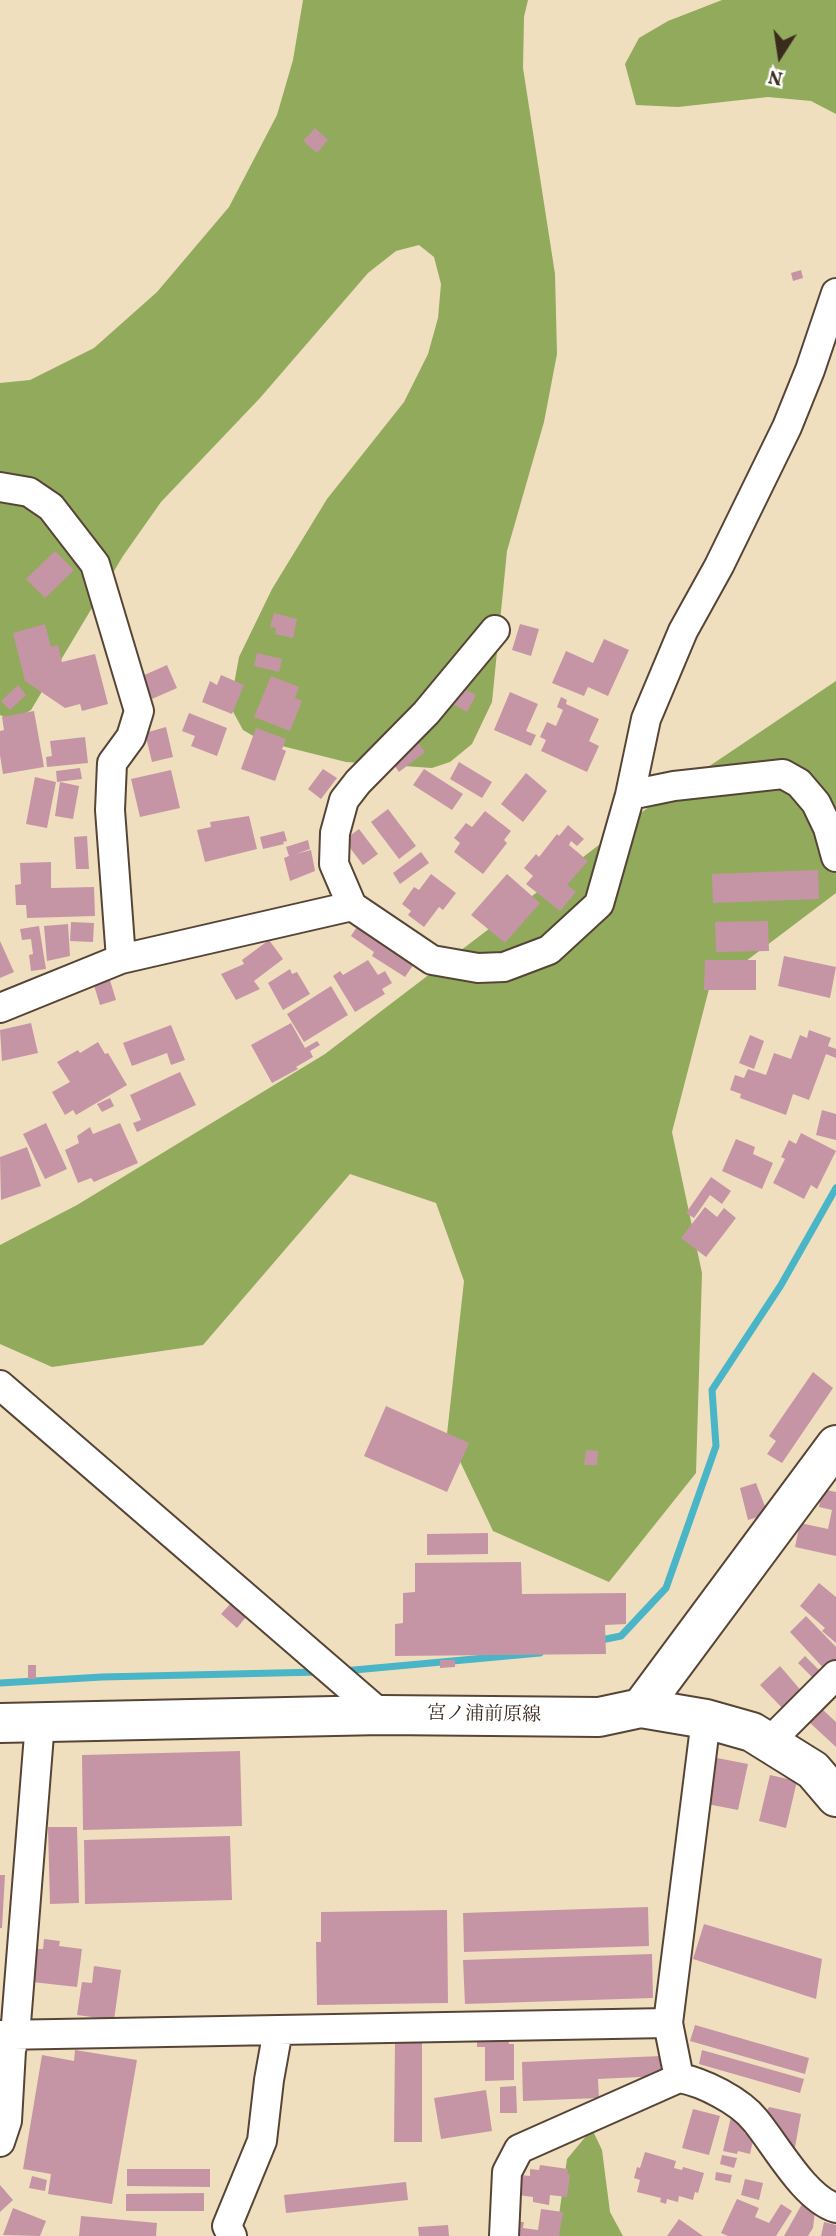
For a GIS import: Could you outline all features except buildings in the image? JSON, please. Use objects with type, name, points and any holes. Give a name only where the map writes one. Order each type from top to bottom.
[{"type":"main road","points":[[836,1445],[641,1707],[706,1719],[752,1732],[813,1770],[836,1797]]},
{"type":"main road","name":"宮ノ浦前原線","points":[[0,1723],[382,1715],[599,1717],[641,1707]]},
{"type":"street","points":[[495,630],[426,713],[358,782],[344,800],[335,833],[334,864],[352,906],[432,960],[478,968],[504,967],[549,950],[599,904],[630,795],[646,719],[683,631],[719,566],[787,427],[836,293]]},
{"type":"street","points":[[0,487],[29,492],[51,507],[95,564],[139,711],[131,737],[112,763],[110,810],[121,958]]},
{"type":"street","points":[[630,795],[674,786],[783,774],[799,783],[816,803],[828,828],[836,856]]},
{"type":"street","points":[[0,1008],[121,958],[352,906]]},
{"type":"street","points":[[0,1385],[382,1715]]},
{"type":"street","points":[[769,1742],[836,1675]]},
{"type":"street","points":[[680,2078],[668,2024],[706,1719]]},
{"type":"street","points":[[0,2142],[7,2121],[11,2050],[7,2035],[40,1722]]},
{"type":"street","points":[[7,2035],[668,2024]]},
{"type":"street","points":[[232,2236],[226,2226],[262,2141],[278,2030]]},
{"type":"street","points":[[504,2236],[507,2172],[519,2149],[680,2078],[696,2081],[754,2117],[784,2161],[810,2190],[836,2208]]},
{"type":"green space","points":[[303,0],[528,0],[524,17],[523,68],[555,274],[557,354],[544,422],[507,551],[492,702],[472,744],[450,762],[432,768],[346,762],[262,741],[243,730],[230,706],[239,657],[272,589],[327,499],[404,402],[428,354],[438,318],[441,284],[434,257],[419,245],[396,251],[368,273],[260,398],[161,502],[123,556],[31,710],[12,721],[0,715],[0,383],[30,380],[94,348],[157,292],[229,207],[277,115],[293,60]]},
{"type":"green space","points":[[722,0],[836,0],[836,114],[811,101],[768,97],[678,107],[636,105],[625,64],[639,38],[668,21]]},
{"type":"green space","points":[[836,681],[836,893],[709,989],[672,1132],[702,1273],[696,1473],[609,1582],[493,1531],[447,1434],[464,1281],[436,1203],[350,1174],[203,1345],[52,1367],[0,1344],[0,1245],[77,1205],[325,1054],[650,806]]},
{"type":"green space","points":[[592,2129],[602,2150],[610,2212],[623,2236],[556,2236],[567,2159]]},
{"type":"waterway","points":[[596,1641],[621,1636],[666,1588],[716,1446],[712,1390],[781,1285],[836,1188]]},
{"type":"waterway","points":[[343,1671],[540,1653]]},
{"type":"waterway","points":[[0,1683],[102,1677],[320,1672]]}]
